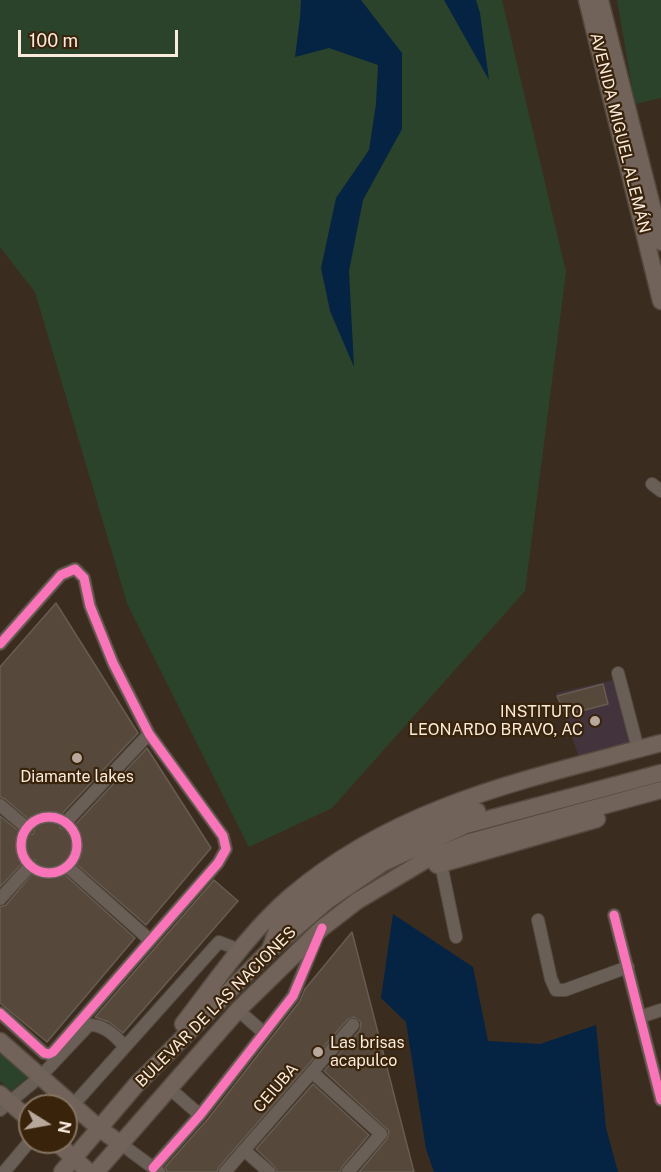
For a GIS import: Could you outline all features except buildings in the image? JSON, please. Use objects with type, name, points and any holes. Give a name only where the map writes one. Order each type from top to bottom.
[{"type":"main road","name":"AVENIDA MIGUEL ALEMÁN","points":[[587,0],[661,301]]},
{"type":"main road","name":"AVENIDA MIGUEL ALEMÁN","points":[[600,0],[661,242]]},
{"type":"main road","points":[[136,1085],[248,939],[291,896],[354,850],[411,819],[477,793],[661,743]]},
{"type":"main road","points":[[270,950],[279,925],[332,879],[384,846],[464,814],[661,766]]},
{"type":"main road","name":"BULEVAR DE LAS NACIONES","points":[[62,1172],[136,1085],[270,950],[327,901],[383,863],[466,825],[661,773]]},
{"type":"main road","name":"BULEVAR DE LAS NACIONES","points":[[96,1172],[238,1010],[322,928],[357,901],[424,861],[470,842],[661,790]]},
{"type":"main road","points":[[405,874],[661,799]]},
{"type":"main road","points":[[0,1041],[61,1094]]},
{"type":"main road","points":[[3,1102],[18,1112]]},
{"type":"main road","points":[[78,1109],[122,1144]]},
{"type":"main road","points":[[70,1154],[90,1172]]},
{"type":"street","points":[[0,644],[61,574],[75,569],[84,578],[90,606],[113,663],[149,734],[223,836],[226,849],[218,863],[49,1054],[0,1013]]},
{"type":"street","points":[[618,673],[638,749]]},
{"type":"street","points":[[66,822],[149,734]]},
{"type":"street","points":[[0,805],[27,828]]},
{"type":"street","points":[[45,817],[53,817],[66,822],[75,832],[78,844],[75,857],[68,867],[53,874],[37,871],[22,855],[21,841],[27,828],[38,819],[45,817]]},
{"type":"street","points":[[441,864],[456,938]]},
{"type":"street","points":[[0,899],[30,866]]},
{"type":"street","points":[[68,867],[150,940]]},
{"type":"street","points":[[614,915],[661,1100]]},
{"type":"street","points":[[538,920],[551,979],[556,990],[565,990],[628,968]]},
{"type":"street","points":[[122,1144],[156,1170],[293,996],[322,928]]},
{"type":"street","points":[[78,1099],[219,942],[240,950]]},
{"type":"street","points":[[238,1010],[264,1033]]},
{"type":"street","points":[[640,1017],[661,1010]]},
{"type":"street","points":[[3,1102],[41,1076],[89,1025],[98,1024],[125,1047]]},
{"type":"street","name":"CEIUBA","points":[[225,1172],[353,1025]]},
{"type":"street","points":[[312,1072],[381,1134],[348,1172]]},
{"type":"street","points":[[169,1088],[200,1115]]},
{"type":"street","points":[[244,1150],[270,1172]]},
{"type":"street","points":[[4,1172],[19,1154]]},
{"type":"shaded area","name":"INSTITUTO LEONARDO BRAVO, AC","points":[[613,680],[633,745],[582,765],[556,693]]},
{"type":"green space","points":[[0,0],[502,0],[566,272],[525,591],[332,808],[249,847],[127,603],[35,292],[0,247]]},
{"type":"green space","points":[[617,0],[661,0],[661,98],[635,104]]},
{"type":"green space","points":[[0,1049],[31,1074],[12,1091],[0,1081]]},
{"type":"water","points":[[301,0],[361,0],[402,53],[402,129],[363,200],[349,271],[354,367],[330,311],[321,268],[336,198],[369,150],[376,104],[378,65],[329,48],[295,57]]},
{"type":"water","points":[[444,0],[476,0],[480,13],[489,80]]},
{"type":"water","points":[[393,914],[473,967],[488,1041],[540,1044],[596,1025],[606,1128],[618,1172],[434,1172],[426,1149],[406,1022],[381,998]]},
{"type":"cycle path","points":[[0,644],[61,575],[75,569],[84,578],[90,606],[113,663],[149,734],[223,836],[226,849],[218,863],[53,1052],[44,1053],[0,1013]]},
{"type":"cycle path","points":[[43,817],[55,817],[69,825],[77,839],[77,845],[75,856],[69,865],[55,873],[43,873],[26,861],[21,851],[21,839],[33,822],[43,817]]},
{"type":"cycle path","points":[[614,915],[661,1100]]},
{"type":"cycle path","points":[[153,1168],[200,1115],[293,996],[322,928]]},
{"type":"place","name":"INSTITUTO LEONARDO BRAVO, AC","points":[[595,721]]},
{"type":"place","name":"Diamante lakes","points":[[77,758]]},
{"type":"place","name":"Las brisas acapulco","points":[[318,1052]]}]
